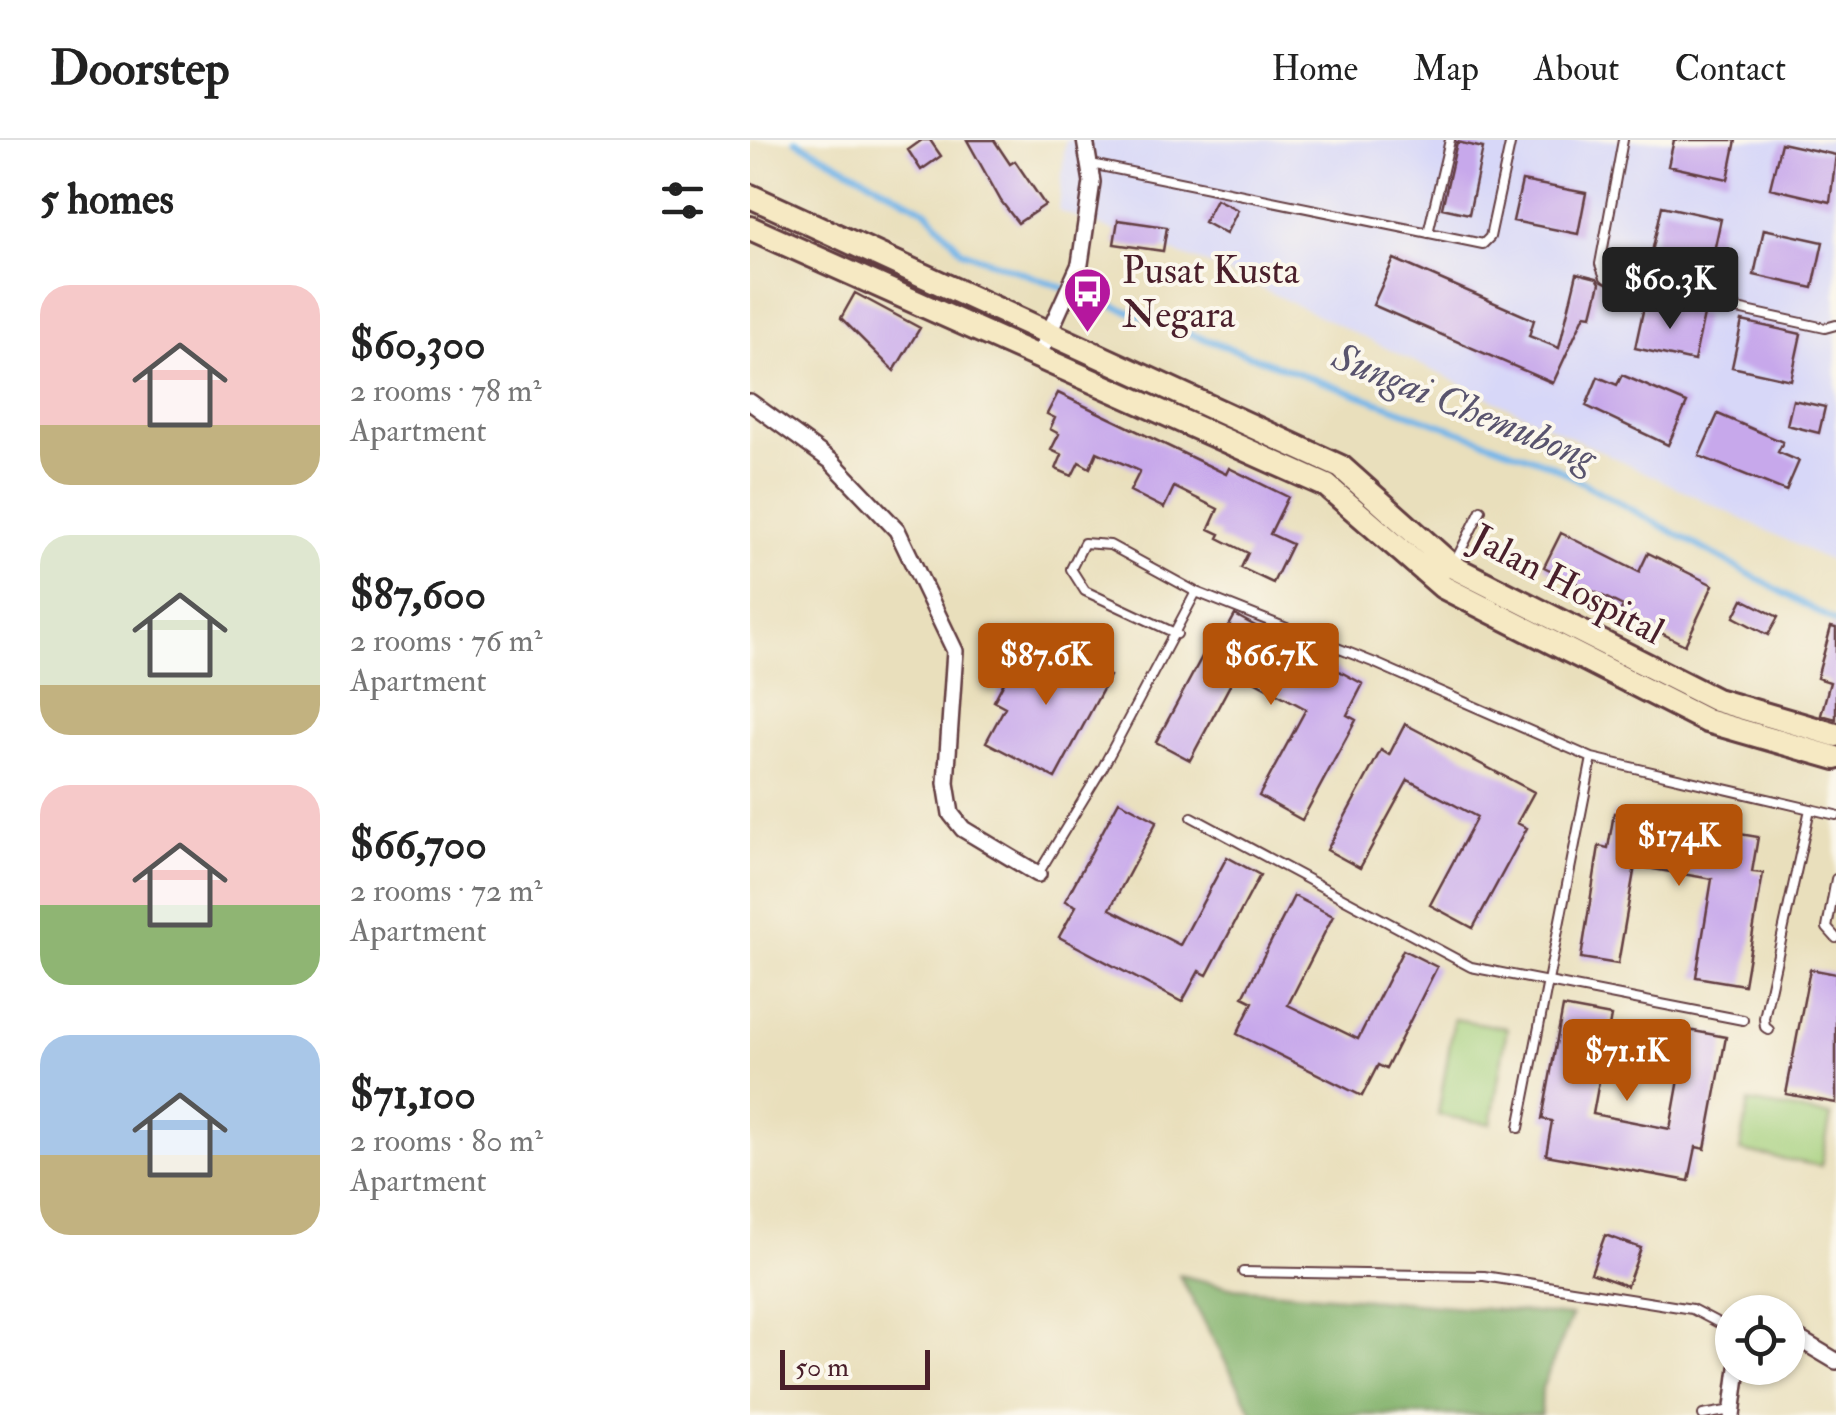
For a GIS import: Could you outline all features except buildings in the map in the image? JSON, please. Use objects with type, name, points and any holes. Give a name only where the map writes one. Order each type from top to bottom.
[{"type":"main road","name":"Jalan Hospital","points":[[750,196],[1053,324],[1341,467],[1448,578],[1716,700],[1836,735]]},
{"type":"main road","name":"Jalan Hospital","points":[[750,228],[1327,486],[1448,578],[1707,721],[1836,758]]},
{"type":"street","points":[[1039,356],[1080,264],[1092,182],[1088,141]]},
{"type":"street","points":[[750,402],[830,461],[897,530],[955,650],[946,783],[951,814],[964,829],[1038,874]]},
{"type":"street","points":[[1805,1343],[1836,1361]]},
{"type":"street","points":[[1732,1412],[1736,1385]]},
{"type":"lane","points":[[1428,233],[1450,140]]},
{"type":"lane","points":[[1091,164],[1482,244],[1490,237],[1511,140]]},
{"type":"lane","points":[[1622,140],[1600,264],[1605,276],[1618,283],[1824,328],[1836,325]]},
{"type":"lane","points":[[1448,578],[1481,510]]},
{"type":"lane","points":[[1176,634],[1085,591],[1071,570],[1084,543],[1110,545],[1196,592],[1374,662],[1592,758],[1836,815]]},
{"type":"lane","points":[[1038,874],[1103,767],[1196,592]]},
{"type":"lane","points":[[1519,1128],[1592,758]]},
{"type":"lane","points":[[1769,1030],[1764,1018],[1810,809]]},
{"type":"lane","points":[[1192,817],[1471,967],[1743,1020]]},
{"type":"lane","points":[[1836,879],[1826,928],[1836,938]]},
{"type":"lane","points":[[1243,1272],[1484,1276],[1692,1309],[1715,1321]]},
{"type":"lane","points":[[1703,1415],[1732,1412]]},
{"type":"shaded area","points":[[1065,140],[1836,140],[1836,564],[1223,270],[1059,211]]},
{"type":"green space","points":[[1454,1019],[1507,1028],[1491,1124],[1438,1115]]},
{"type":"green space","points":[[1749,1102],[1831,1116],[1821,1166],[1740,1151]]},
{"type":"green space","points":[[1179,1275],[1234,1288],[1572,1316],[1542,1388],[1541,1415],[1254,1415]]},
{"type":"waterway","name":"Sungai Chemubong","points":[[795,140],[927,211],[962,251],[1549,464],[1836,622]]},
{"type":"place","name":"Pusat Kusta Negara","points":[[1087,334]]}]
